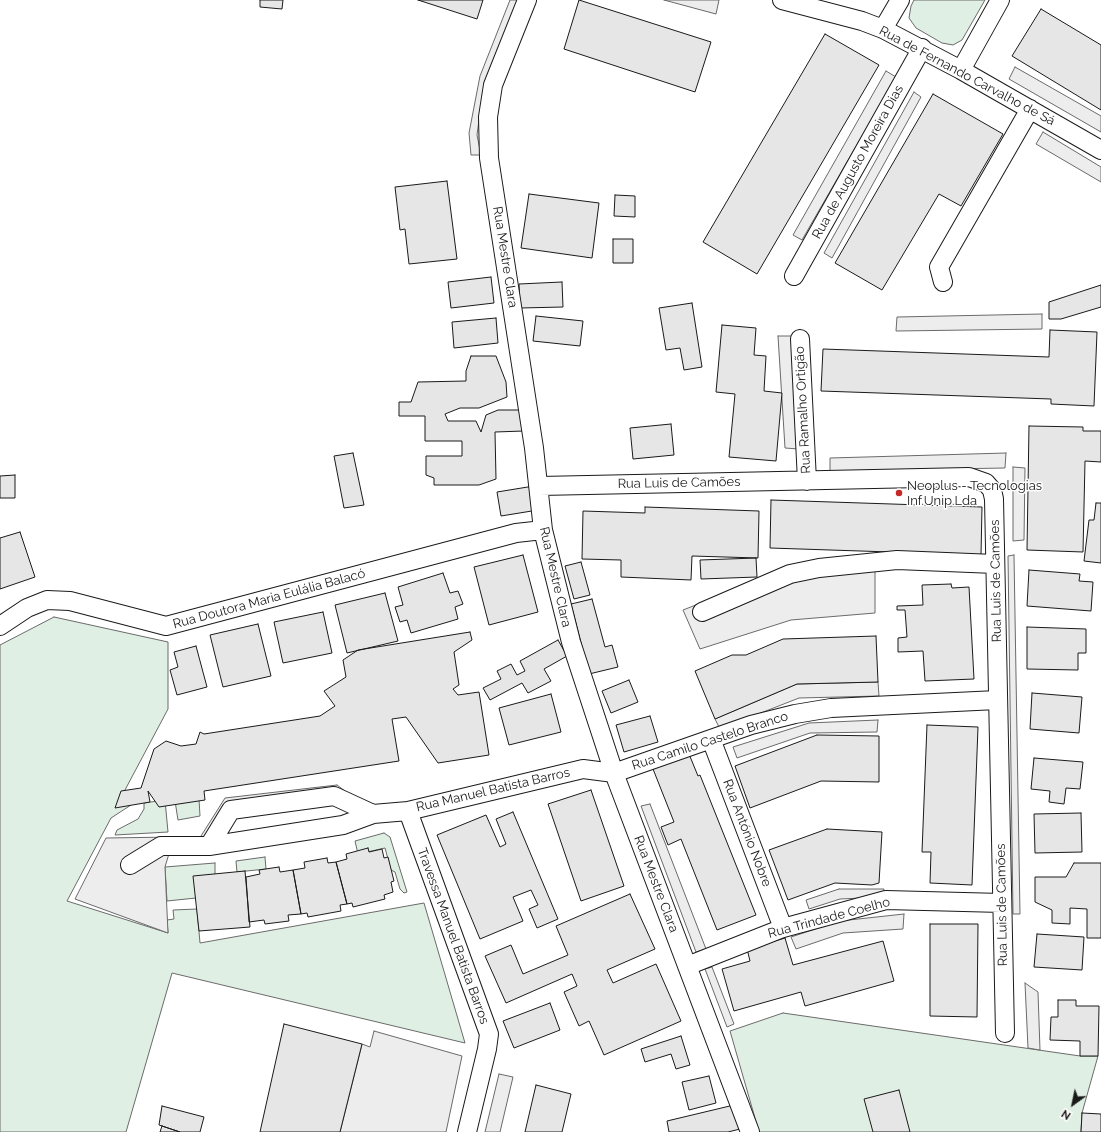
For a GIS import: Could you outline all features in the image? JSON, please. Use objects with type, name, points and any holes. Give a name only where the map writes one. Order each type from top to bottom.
[{"type":"street","name":"Rua Mestre Clara","points":[[527,0],[493,85],[488,117],[489,158],[540,486],[543,530],[571,642],[614,772],[750,1132]]},
{"type":"street","name":"Rua de Fernando Carvalho de Sá","points":[[782,0],[862,21],[883,29],[922,48],[1101,150]]},
{"type":"street","points":[[883,29],[900,0]]},
{"type":"street","points":[[961,70],[1000,0]]},
{"type":"street","name":"Rua de Augusto Moreira Dias","points":[[794,276],[922,48]]},
{"type":"street","points":[[943,282],[939,267],[1030,109]]},
{"type":"street","name":"Rua Ramalho Ortigão","points":[[800,339],[807,481]]},
{"type":"street","name":"Rua Luis de Camões","points":[[540,486],[969,477],[978,479],[989,487],[994,499],[1005,1032]]},
{"type":"street","name":"Rua Doutora Maria Eulália Balacó","points":[[0,626],[27,608],[47,600],[70,601],[166,626],[516,533],[543,530]]},
{"type":"street","points":[[702,612],[790,574],[819,568],[897,560],[995,564]]},
{"type":"street","name":"Rua Camilo Castelo Branco","points":[[614,772],[751,725],[795,714],[831,708],[997,700]]},
{"type":"street","name":"Rua António Nobre","points":[[711,739],[783,928]]},
{"type":"street","name":"Rua Manuel Batista Barros","points":[[130,865],[161,846],[210,846],[343,825],[373,814],[408,811],[583,769],[614,772]]},
{"type":"street","name":"Rua Manuel Batista Barros","points":[[210,846],[231,810],[334,796],[373,814]]},
{"type":"street","name":"Travessa Manuel Batista Barros","points":[[408,811],[488,1034],[487,1049],[466,1132]]},
{"type":"street","name":"Rua Trindade Coelho","points":[[687,966],[783,928],[886,900],[1002,903]]},
{"type":"green space","points":[[914,0],[985,0],[962,40],[953,45],[942,43],[916,28],[909,18],[911,6]]},
{"type":"green space","points":[[54,617],[168,642],[168,709],[117,805],[131,805],[111,818],[67,901],[168,933],[167,920],[174,919],[173,910],[197,909],[200,943],[424,903],[465,1043],[172,973],[126,1132],[0,1132],[0,645]]},
{"type":"green space","points":[[199,799],[200,816],[178,820],[175,801]]},
{"type":"green space","points":[[165,800],[168,832],[115,835],[117,830],[138,819],[144,809],[144,803]]},
{"type":"green space","points":[[384,833],[390,837],[407,892],[404,893],[400,889],[395,872],[391,870],[385,848],[358,854],[355,841]]},
{"type":"green space","points":[[265,857],[266,869],[237,872],[236,861]]},
{"type":"green space","points":[[215,863],[215,874],[196,898],[167,901],[165,867]]},
{"type":"green space","points":[[783,1013],[1080,1056],[1098,1056],[1082,1113],[1081,1132],[759,1132],[730,1031]]},
{"type":"shaded area","points":[[510,0],[518,0],[486,79],[481,105],[477,135],[481,155],[471,155],[469,133],[480,76]]},
{"type":"shaded area","points":[[664,0],[719,0],[716,14]]},
{"type":"shaded area","points":[[1015,67],[1101,116],[1101,132],[1009,79]]},
{"type":"shaded area","points":[[886,71],[896,77],[802,240],[793,235]]},
{"type":"shaded area","points":[[914,92],[921,97],[832,258],[824,253]]},
{"type":"shaded area","points":[[1043,132],[1101,167],[1101,182],[1036,144]]},
{"type":"shaded area","points":[[1042,314],[1042,329],[896,331],[897,317]]},
{"type":"shaded area","points":[[778,336],[791,336],[799,449],[785,448]]},
{"type":"shaded area","points":[[1006,453],[1005,468],[830,471],[830,458]]},
{"type":"shaded area","points":[[1013,467],[1025,468],[1024,540],[1013,541]]},
{"type":"shaded area","points":[[1014,555],[1020,914],[1013,914],[1008,556]]},
{"type":"shaded area","points":[[798,565],[875,569],[875,613],[791,620],[700,649],[683,610]]},
{"type":"shaded area","points":[[878,682],[879,696],[799,698],[720,729],[715,719],[797,684]]},
{"type":"shaded area","points":[[878,720],[877,732],[810,733],[737,758],[733,747],[809,723]]},
{"type":"shaded area","points":[[337,785],[366,807],[338,794],[231,806],[208,841],[201,836],[225,798]]},
{"type":"shaded area","points":[[650,804],[706,949],[696,952],[641,806]]},
{"type":"shaded area","points":[[174,837],[165,867],[168,933],[75,899],[106,838]]},
{"type":"shaded area","points":[[839,889],[884,889],[884,897],[840,899],[809,909],[806,900]]},
{"type":"shaded area","points":[[904,914],[903,929],[843,933],[796,949],[791,937],[840,921]]},
{"type":"shaded area","points":[[712,967],[734,1024],[727,1027],[705,969]]},
{"type":"shaded area","points":[[1025,983],[1038,992],[1040,1050],[1028,1048]]},
{"type":"shaded area","points":[[374,1031],[462,1056],[446,1132],[340,1132],[362,1044],[370,1047]]},
{"type":"shaded area","points":[[499,1074],[513,1077],[500,1132],[485,1132]]},
{"type":"building","points":[[260,0],[283,0],[282,9],[260,7]]},
{"type":"building","points":[[418,0],[483,0],[477,19]]},
{"type":"building","points":[[579,0],[711,42],[695,92],[564,49]]},
{"type":"building","points":[[1041,9],[1101,45],[1101,110],[1012,56]]},
{"type":"building","points":[[825,34],[879,65],[757,274],[703,242]]},
{"type":"building","points":[[933,94],[1003,134],[961,206],[939,194],[882,290],[835,263]]},
{"type":"building","points":[[447,181],[457,259],[409,264],[405,229],[400,230],[395,187]]},
{"type":"building","points":[[529,194],[599,203],[592,258],[521,248]]},
{"type":"building","points":[[615,195],[635,196],[635,217],[614,216]]},
{"type":"building","points":[[613,239],[633,239],[633,263],[613,263]]},
{"type":"building","points":[[491,277],[494,303],[451,308],[448,282]]},
{"type":"building","points":[[562,282],[563,307],[520,308],[519,284]]},
{"type":"building","points":[[1101,285],[1101,307],[1061,319],[1049,319],[1049,302]]},
{"type":"building","points":[[692,303],[702,367],[684,370],[680,348],[666,350],[659,308]]},
{"type":"building","points":[[536,316],[583,321],[580,346],[533,341]]},
{"type":"building","points":[[496,318],[498,343],[454,348],[452,322]]},
{"type":"building","points":[[722,325],[756,328],[754,355],[766,356],[764,391],[782,393],[776,461],[729,457],[735,394],[716,392]]},
{"type":"building","points":[[1050,330],[1097,332],[1094,406],[1051,404],[1051,399],[821,391],[823,349],[1049,357]]},
{"type":"building","points":[[471,356],[496,356],[506,382],[507,397],[479,408],[460,408],[445,414],[448,421],[476,421],[481,432],[486,415],[498,410],[524,410],[524,431],[495,432],[496,479],[479,485],[434,485],[434,478],[426,475],[426,456],[462,456],[462,441],[425,441],[425,416],[399,416],[399,402],[411,402],[418,382],[466,381],[466,371]]},
{"type":"building","points":[[671,424],[674,455],[633,459],[630,428]]},
{"type":"building","points":[[1029,426],[1083,427],[1083,431],[1101,431],[1101,462],[1085,461],[1083,552],[1027,550]]},
{"type":"building","points":[[353,453],[364,505],[344,508],[334,456]]},
{"type":"building","points":[[15,475],[15,498],[0,498],[0,476]]},
{"type":"building","points":[[534,486],[538,510],[501,516],[497,492]]},
{"type":"building","points":[[771,500],[982,507],[981,555],[770,548]]},
{"type":"building","points":[[1096,503],[1101,503],[1101,563],[1084,561],[1089,520],[1094,520]]},
{"type":"building","points":[[645,507],[759,511],[758,558],[692,556],[691,580],[621,577],[621,560],[582,559],[583,511],[645,513]]},
{"type":"building","points":[[20,532],[35,577],[0,589],[0,538]]},
{"type":"building","points":[[523,555],[538,612],[489,625],[474,567]]},
{"type":"building","points":[[756,558],[757,577],[701,579],[700,560]]},
{"type":"building","points":[[581,562],[590,595],[574,599],[565,566]]},
{"type":"building","points":[[1029,570],[1080,574],[1079,581],[1093,582],[1091,611],[1027,606]]},
{"type":"building","points":[[443,573],[450,593],[458,591],[463,604],[455,607],[458,619],[411,633],[407,620],[400,622],[395,607],[403,605],[398,587]]},
{"type":"building","points":[[951,584],[952,588],[969,587],[974,679],[925,681],[923,651],[898,652],[898,638],[907,637],[905,610],[897,610],[897,606],[923,605],[922,585]]},
{"type":"building","points":[[385,593],[398,641],[347,653],[335,605]]},
{"type":"building","points":[[592,599],[605,647],[612,645],[618,667],[589,674],[571,604]]},
{"type":"building","points":[[323,612],[332,653],[283,663],[274,622]]},
{"type":"building","points":[[258,624],[271,676],[223,687],[210,635]]},
{"type":"building","points":[[1027,627],[1086,629],[1086,653],[1078,653],[1078,670],[1027,669]]},
{"type":"building","points":[[470,632],[472,640],[454,652],[459,685],[453,689],[458,695],[479,692],[489,755],[438,763],[406,717],[392,719],[399,761],[204,791],[205,800],[159,807],[148,791],[150,802],[115,808],[121,791],[141,788],[154,749],[166,741],[181,746],[196,744],[200,732],[204,734],[320,716],[335,706],[324,691],[346,677],[343,660],[358,650]]},
{"type":"building","points":[[876,636],[878,682],[797,684],[715,719],[695,671],[732,655],[746,655],[783,639]]},
{"type":"building","points":[[558,640],[567,656],[544,669],[551,681],[528,693],[522,683],[490,700],[483,688],[501,679],[497,671],[511,664],[517,675],[525,671],[520,661]]},
{"type":"building","points":[[196,646],[207,687],[177,695],[170,670],[178,667],[174,652]]},
{"type":"building","points":[[629,680],[638,702],[611,713],[602,691]]},
{"type":"building","points":[[1032,693],[1082,697],[1079,733],[1030,729]]},
{"type":"building","points":[[551,694],[561,732],[509,745],[499,708]]},
{"type":"building","points":[[650,716],[658,742],[624,752],[616,725]]},
{"type":"building","points":[[927,725],[978,727],[972,885],[930,883],[931,852],[922,852]]},
{"type":"building","points":[[817,735],[879,736],[879,782],[821,781],[750,808],[735,766]]},
{"type":"building","points":[[689,754],[698,776],[700,775],[756,915],[717,930],[681,839],[668,845],[661,827],[674,822],[653,769]]},
{"type":"building","points":[[1034,758],[1083,762],[1080,789],[1066,788],[1064,804],[1049,802],[1050,791],[1031,789]]},
{"type":"building","points":[[591,790],[624,886],[581,901],[548,804]]},
{"type":"building","points":[[513,812],[558,919],[537,928],[529,909],[538,905],[531,890],[513,897],[523,921],[480,939],[437,835],[486,815],[500,847],[506,844],[496,819]]},
{"type":"building","points":[[1081,813],[1082,852],[1035,853],[1034,814]]},
{"type":"building","points":[[827,829],[882,832],[879,883],[872,885],[835,883],[788,900],[769,850]]},
{"type":"building","points":[[368,848],[369,852],[382,849],[384,858],[388,857],[394,881],[391,882],[393,892],[384,895],[385,899],[353,907],[352,903],[347,904],[336,862],[347,859],[346,854]]},
{"type":"building","points":[[327,858],[328,863],[336,862],[347,904],[340,905],[341,911],[308,917],[307,913],[301,914],[293,870],[305,868],[304,862]]},
{"type":"building","points":[[1074,863],[1101,863],[1101,938],[1087,938],[1087,909],[1070,908],[1070,924],[1052,923],[1052,910],[1035,902],[1035,877],[1066,877]]},
{"type":"building","points":[[279,867],[280,872],[293,870],[301,914],[288,915],[289,921],[265,924],[264,920],[249,922],[246,877],[260,874],[259,870]]},
{"type":"building","points":[[245,871],[250,927],[199,931],[193,876]]},
{"type":"building","points":[[630,894],[655,949],[607,970],[613,983],[656,964],[681,1021],[604,1055],[589,1021],[579,1026],[564,992],[577,986],[572,974],[506,1003],[485,956],[511,945],[523,974],[568,955],[556,926]]},
{"type":"building","points":[[930,924],[978,924],[977,1017],[930,1016]]},
{"type":"building","points":[[1037,934],[1084,937],[1082,970],[1034,967]]},
{"type":"building","points":[[785,938],[793,965],[883,941],[894,981],[805,1006],[801,992],[734,1011],[722,969],[750,961],[747,949]]},
{"type":"building","points":[[1058,1000],[1076,1000],[1076,1006],[1099,1006],[1098,1056],[1080,1056],[1080,1041],[1050,1040],[1051,1017],[1058,1017]]},
{"type":"building","points":[[550,1003],[560,1030],[514,1048],[503,1021]]},
{"type":"building","points":[[284,1024],[362,1044],[340,1132],[260,1132]]},
{"type":"building","points":[[681,1036],[690,1065],[676,1069],[671,1054],[645,1062],[641,1049]]},
{"type":"building","points":[[709,1076],[716,1103],[689,1110],[682,1082]]},
{"type":"building","points":[[536,1085],[571,1094],[562,1132],[525,1132]]},
{"type":"building","points":[[899,1090],[910,1132],[873,1132],[864,1099]]},
{"type":"building","points":[[734,1105],[740,1129],[728,1132],[669,1132],[667,1121]]},
{"type":"building","points":[[162,1106],[204,1117],[200,1132],[180,1132],[159,1125]]},
{"type":"building","points":[[1082,1113],[1101,1114],[1101,1132],[1081,1132]]},
{"type":"building","points":[[162,1126],[180,1132],[160,1132]]},
{"type":"place","name":"Neoplus - Tecnologias Inf.Unip.Lda","points":[[899,493]]}]
